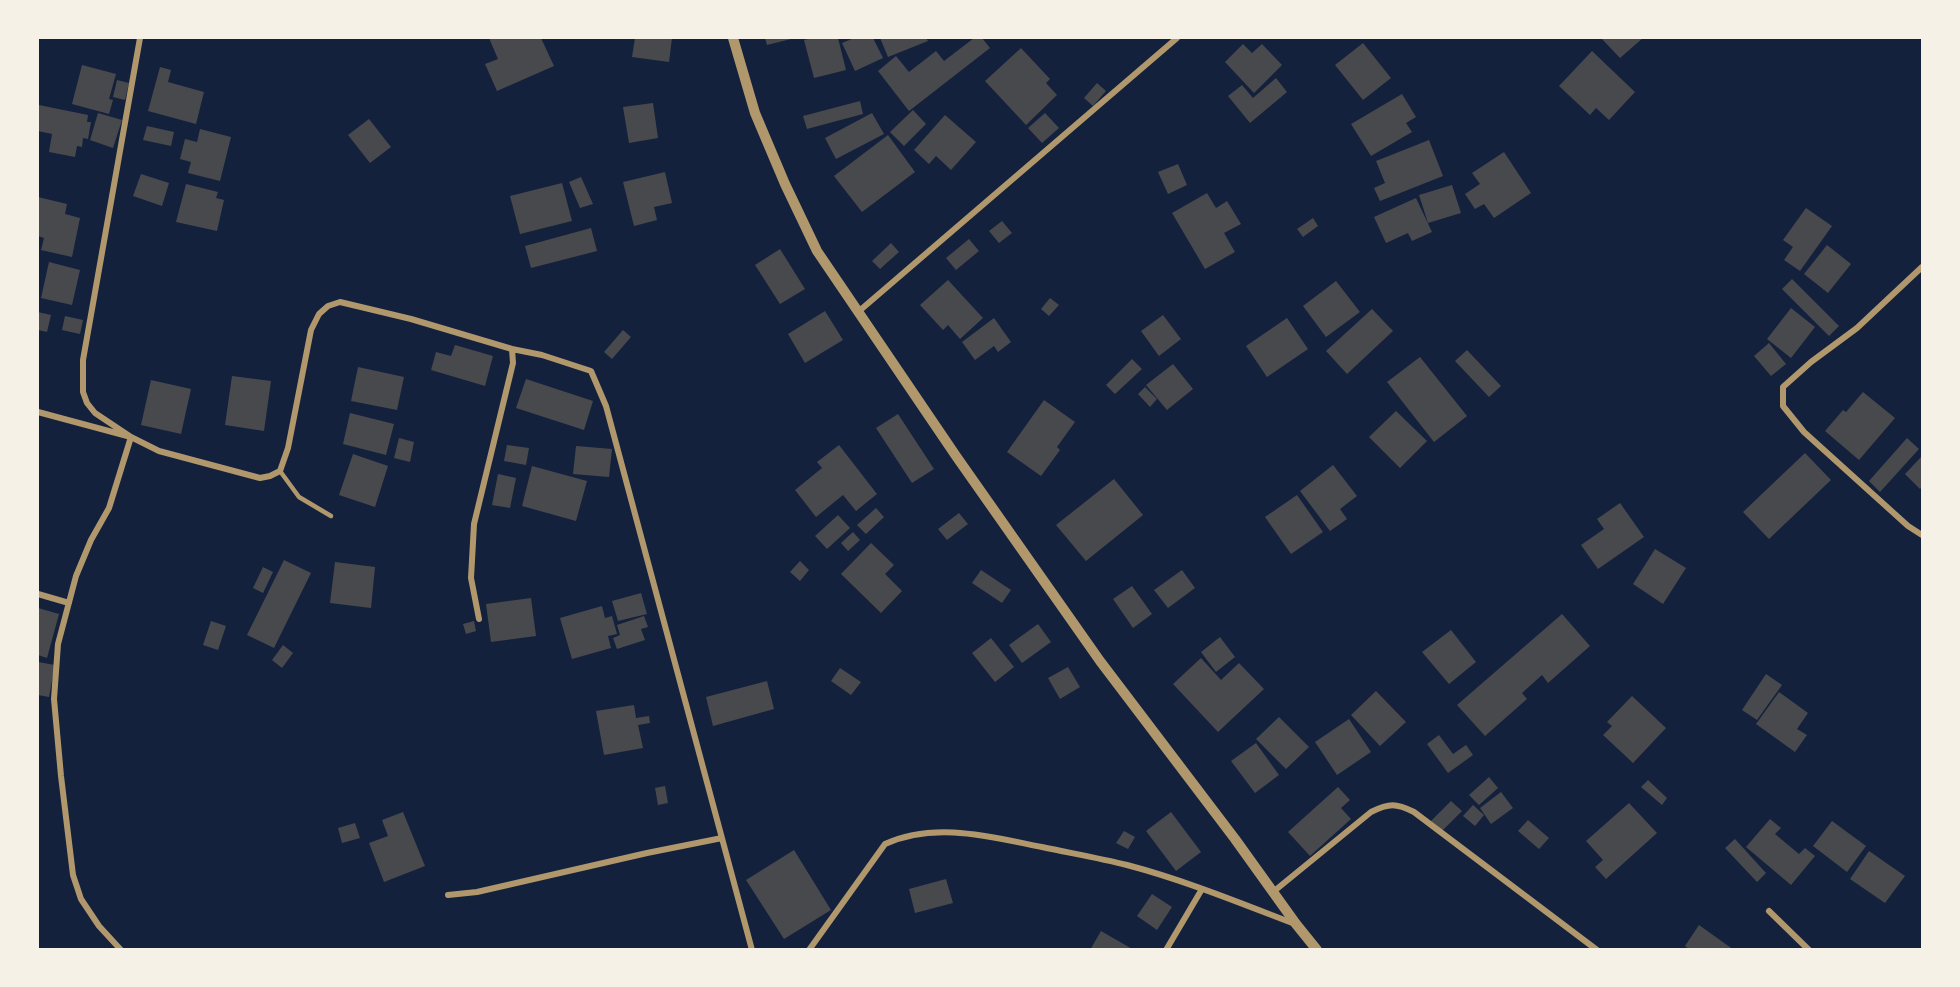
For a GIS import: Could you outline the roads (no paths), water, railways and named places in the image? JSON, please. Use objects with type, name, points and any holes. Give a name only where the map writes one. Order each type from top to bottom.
[{"type":"street","points":[[140,38],[84,360],[83,392],[87,403],[95,412],[131,437],[159,451],[260,478],[280,471],[288,448],[311,330],[319,314],[328,306],[340,302],[411,319],[512,349],[542,355],[591,371],[606,406],[752,950]]},
{"type":"street","points":[[733,38],[755,113],[784,184],[818,251],[1100,661],[1317,950]]},
{"type":"street","points":[[858,312],[1178,38]]},
{"type":"street","points":[[1923,267],[1857,328],[1811,362],[1783,387],[1783,406],[1804,432],[1908,526],[1923,535]]},
{"type":"street","points":[[480,619],[471,578],[474,524],[513,363],[512,349]]},
{"type":"street","points":[[38,412],[131,437]]},
{"type":"street","points":[[121,950],[99,926],[81,899],[73,875],[60,776],[54,699],[58,644],[76,576],[91,540],[109,508],[131,437]]},
{"type":"street","points":[[38,594],[69,603]]},
{"type":"street","points":[[1273,892],[1371,812],[1382,806],[1398,804],[1414,812],[1597,950]]},
{"type":"street","points":[[809,950],[885,844],[929,832],[974,833],[1127,865],[1202,889],[1296,924]]},
{"type":"street","points":[[448,895],[477,892],[647,852],[722,838]]},
{"type":"street","points":[[1166,950],[1202,889]]},
{"type":"street","points":[[1769,911],[1809,950]]},
{"type":"lane","points":[[280,471],[299,497],[331,516]]}]
